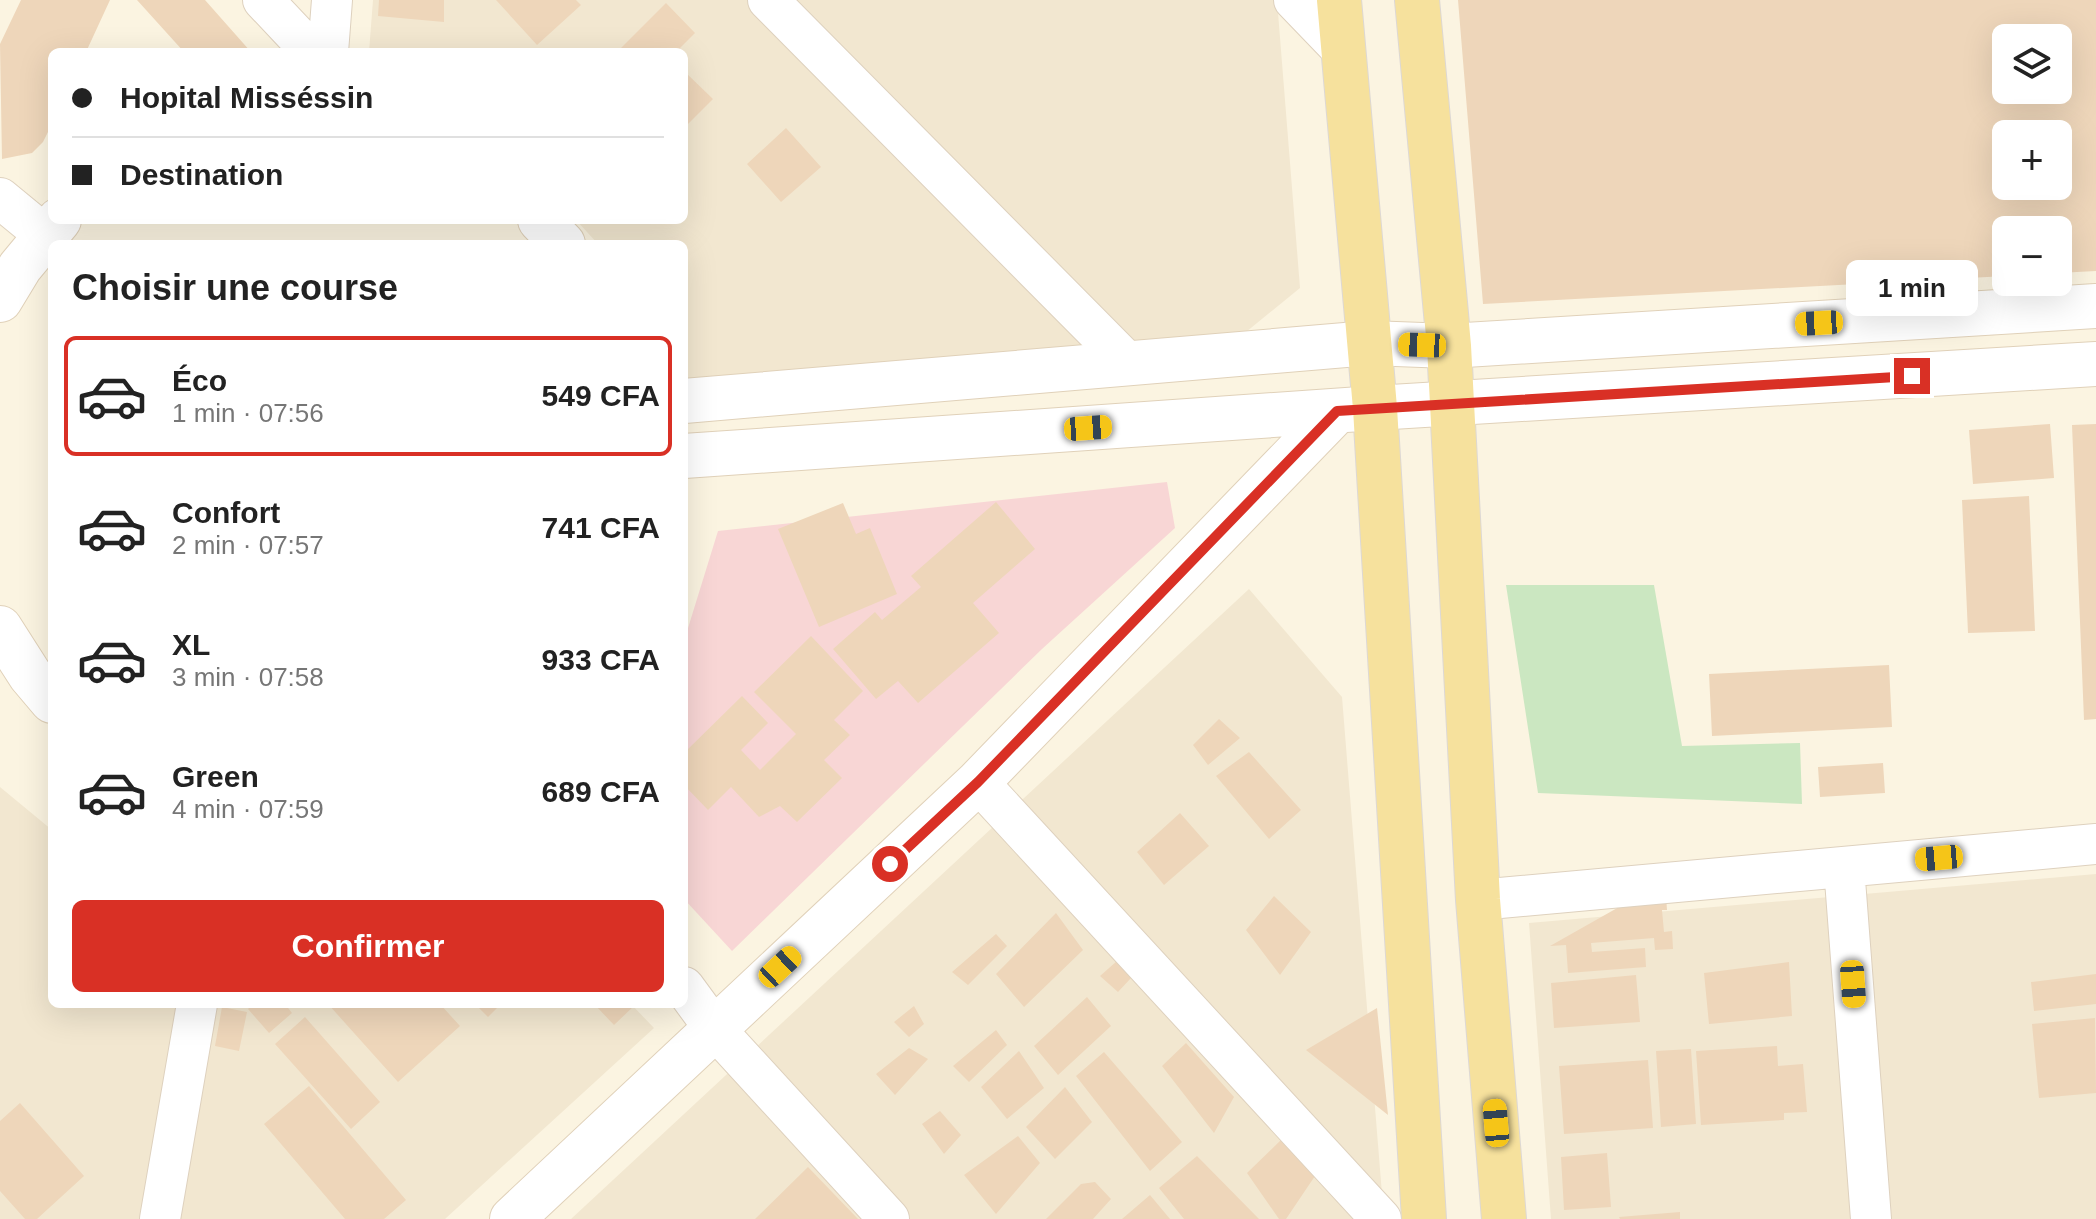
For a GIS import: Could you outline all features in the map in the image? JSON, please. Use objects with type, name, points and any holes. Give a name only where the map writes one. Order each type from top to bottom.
[{"type":"main road","points":[[1339,0],[1369,343],[1356,410],[1424,1219]]},
{"type":"main road","points":[[1417,0],[1449,346],[1478,900],[1504,1219]]},
{"type":"main road","points":[[544,224],[559,240]]},
{"type":"main road","points":[[0,300],[52,228]]},
{"type":"main road","points":[[688,401],[1369,343],[1449,346],[2096,306]]},
{"type":"main road","points":[[688,456],[2096,364]]},
{"type":"main road","points":[[512,1219],[978,782],[1356,410]]},
{"type":"main road","points":[[0,628],[48,695]]},
{"type":"street","points":[[263,0],[308,48]]},
{"type":"street","points":[[328,48],[332,0]]},
{"type":"street","points":[[768,0],[1129,364]]},
{"type":"street","points":[[1294,0],[1345,53]]},
{"type":"street","points":[[0,198],[52,228]]},
{"type":"street","points":[[978,782],[1381,1219]]},
{"type":"street","points":[[1478,900],[2096,844]]},
{"type":"street","points":[[1844,867],[1871,1219]]},
{"type":"street","points":[[688,992],[714,1028],[889,1219]]},
{"type":"street","points":[[160,1219],[196,1008]]},
{"type":"shaded area","points":[[373,0],[1277,0],[1300,288],[1219,354],[688,396],[688,240],[594,240],[580,224],[688,224],[688,48],[369,48]]},
{"type":"shaded area","points":[[1167,482],[1175,528],[1042,649],[732,951],[688,903],[688,628],[718,531]]},
{"type":"shaded area","points":[[1249,589],[1342,697],[1384,1219],[571,1219]]},
{"type":"shaded area","points":[[0,787],[48,827],[48,1008],[635,1008],[654,1028],[445,1219],[0,1219]]},
{"type":"shaded area","points":[[2096,874],[2096,1219],[1551,1219],[1529,923]]},
{"type":"green space","points":[[1506,585],[1654,585],[1682,746],[1800,743],[1802,804],[1538,793]]},
{"type":"building","points":[[21,0],[110,0],[88,48],[48,48],[48,132],[43,142],[32,153],[2,159],[0,44]]},
{"type":"building","points":[[137,0],[205,0],[247,48],[180,48]]},
{"type":"building","points":[[379,0],[444,0],[444,22],[378,16]]},
{"type":"building","points":[[496,0],[576,0],[581,5],[537,45]]},
{"type":"building","points":[[1458,0],[2096,0],[2096,271],[2072,272],[2072,216],[1992,216],[1992,277],[1483,304]]},
{"type":"building","points":[[666,3],[695,33],[680,48],[621,48]]},
{"type":"building","points":[[688,75],[713,99],[688,124]]},
{"type":"building","points":[[786,128],[821,167],[781,202],[747,164]]},
{"type":"building","points":[[2050,424],[2054,478],[1973,484],[1969,430]]},
{"type":"building","points":[[2096,424],[2096,719],[2084,720],[2072,425]]},
{"type":"building","points":[[2029,496],[2035,631],[1968,633],[1962,500]]},
{"type":"building","points":[[996,502],[1035,549],[973,603],[999,633],[918,703],[898,681],[876,699],[833,649],[875,612],[882,620],[921,587],[911,576]]},
{"type":"building","points":[[843,503],[856,534],[870,528],[897,594],[819,627],[778,529]]},
{"type":"building","points":[[811,636],[863,691],[834,720],[850,735],[824,760],[842,778],[797,822],[780,806],[759,817],[731,787],[708,810],[688,789],[688,749],[742,696],[768,723],[741,750],[760,770],[796,734],[754,692]]},
{"type":"building","points":[[1889,665],[1892,727],[1712,736],[1709,674]]},
{"type":"building","points":[[1219,719],[1240,738],[1208,765],[1193,745]]},
{"type":"building","points":[[1249,752],[1301,810],[1269,839],[1216,776]]},
{"type":"building","points":[[1883,763],[1885,793],[1820,797],[1818,767]]},
{"type":"building","points":[[1180,813],[1209,846],[1164,885],[1137,852]]},
{"type":"building","points":[[1665,881],[1667,910],[1662,910],[1664,932],[1672,931],[1673,949],[1655,950],[1654,938],[1591,943],[1592,952],[1645,948],[1646,967],[1568,973],[1566,945],[1550,946]]},
{"type":"building","points":[[1274,896],[1311,932],[1280,975],[1246,930]]},
{"type":"building","points":[[1056,913],[1083,950],[1024,1007],[996,974]]},
{"type":"building","points":[[996,934],[1007,946],[968,985],[952,972]]},
{"type":"building","points":[[1117,961],[1131,978],[1118,992],[1100,976]]},
{"type":"building","points":[[1789,962],[1792,1016],[1709,1024],[1704,973]]},
{"type":"building","points":[[2096,974],[2096,1004],[2034,1011],[2031,982]]},
{"type":"building","points":[[1636,975],[1640,1022],[1554,1028],[1551,983]]},
{"type":"building","points":[[1087,997],[1111,1026],[1058,1075],[1034,1046]]},
{"type":"building","points":[[914,1006],[924,1024],[909,1037],[894,1022]]},
{"type":"building","points":[[222,1008],[247,1012],[239,1051],[215,1046]]},
{"type":"building","points":[[288,1008],[292,1013],[269,1033],[248,1009]]},
{"type":"building","points":[[332,1008],[444,1008],[460,1026],[398,1082]]},
{"type":"building","points":[[479,1008],[497,1008],[488,1017]]},
{"type":"building","points":[[598,1008],[632,1008],[614,1025]]},
{"type":"building","points":[[1377,1008],[1388,1115],[1306,1050]]},
{"type":"building","points":[[305,1017],[380,1102],[351,1129],[275,1044]]},
{"type":"building","points":[[2095,1018],[2096,1093],[2039,1098],[2032,1024]]},
{"type":"building","points":[[996,1030],[1007,1045],[969,1082],[953,1066]]},
{"type":"building","points":[[1186,1043],[1234,1097],[1214,1133],[1162,1066]]},
{"type":"building","points":[[1777,1046],[1778,1066],[1803,1064],[1807,1112],[1784,1113],[1784,1120],[1701,1125],[1696,1051]]},
{"type":"building","points":[[909,1048],[928,1059],[895,1095],[876,1074]]},
{"type":"building","points":[[1691,1049],[1696,1124],[1661,1127],[1656,1051]]},
{"type":"building","points":[[1019,1051],[1044,1088],[1007,1119],[981,1087]]},
{"type":"building","points":[[1104,1052],[1182,1142],[1150,1171],[1076,1076]]},
{"type":"building","points":[[1648,1060],[1653,1128],[1564,1134],[1559,1066]]},
{"type":"building","points":[[309,1086],[406,1200],[384,1219],[345,1219],[264,1124]]},
{"type":"building","points":[[1065,1087],[1092,1122],[1055,1159],[1026,1127]]},
{"type":"building","points":[[20,1103],[84,1176],[37,1219],[25,1219],[0,1191],[0,1121]]},
{"type":"building","points":[[940,1111],[961,1135],[944,1154],[922,1124]]},
{"type":"building","points":[[1018,1136],[1040,1163],[996,1214],[964,1175]]},
{"type":"building","points":[[1283,1138],[1315,1176],[1286,1219],[1279,1219],[1247,1173]]},
{"type":"building","points":[[1607,1153],[1611,1207],[1564,1210],[1561,1157]]},
{"type":"building","points":[[1197,1156],[1259,1219],[1184,1219],[1159,1188]]},
{"type":"building","points":[[808,1167],[858,1219],[755,1219]]},
{"type":"building","points":[[1095,1182],[1111,1199],[1093,1219],[1046,1219],[1081,1184]]},
{"type":"building","points":[[1150,1195],[1170,1219],[1122,1219]]},
{"type":"building","points":[[1680,1212],[1680,1219],[1619,1217]]},
{"type":"route","points":[[890,864],[978,782],[1337,411],[1912,376]]}]
